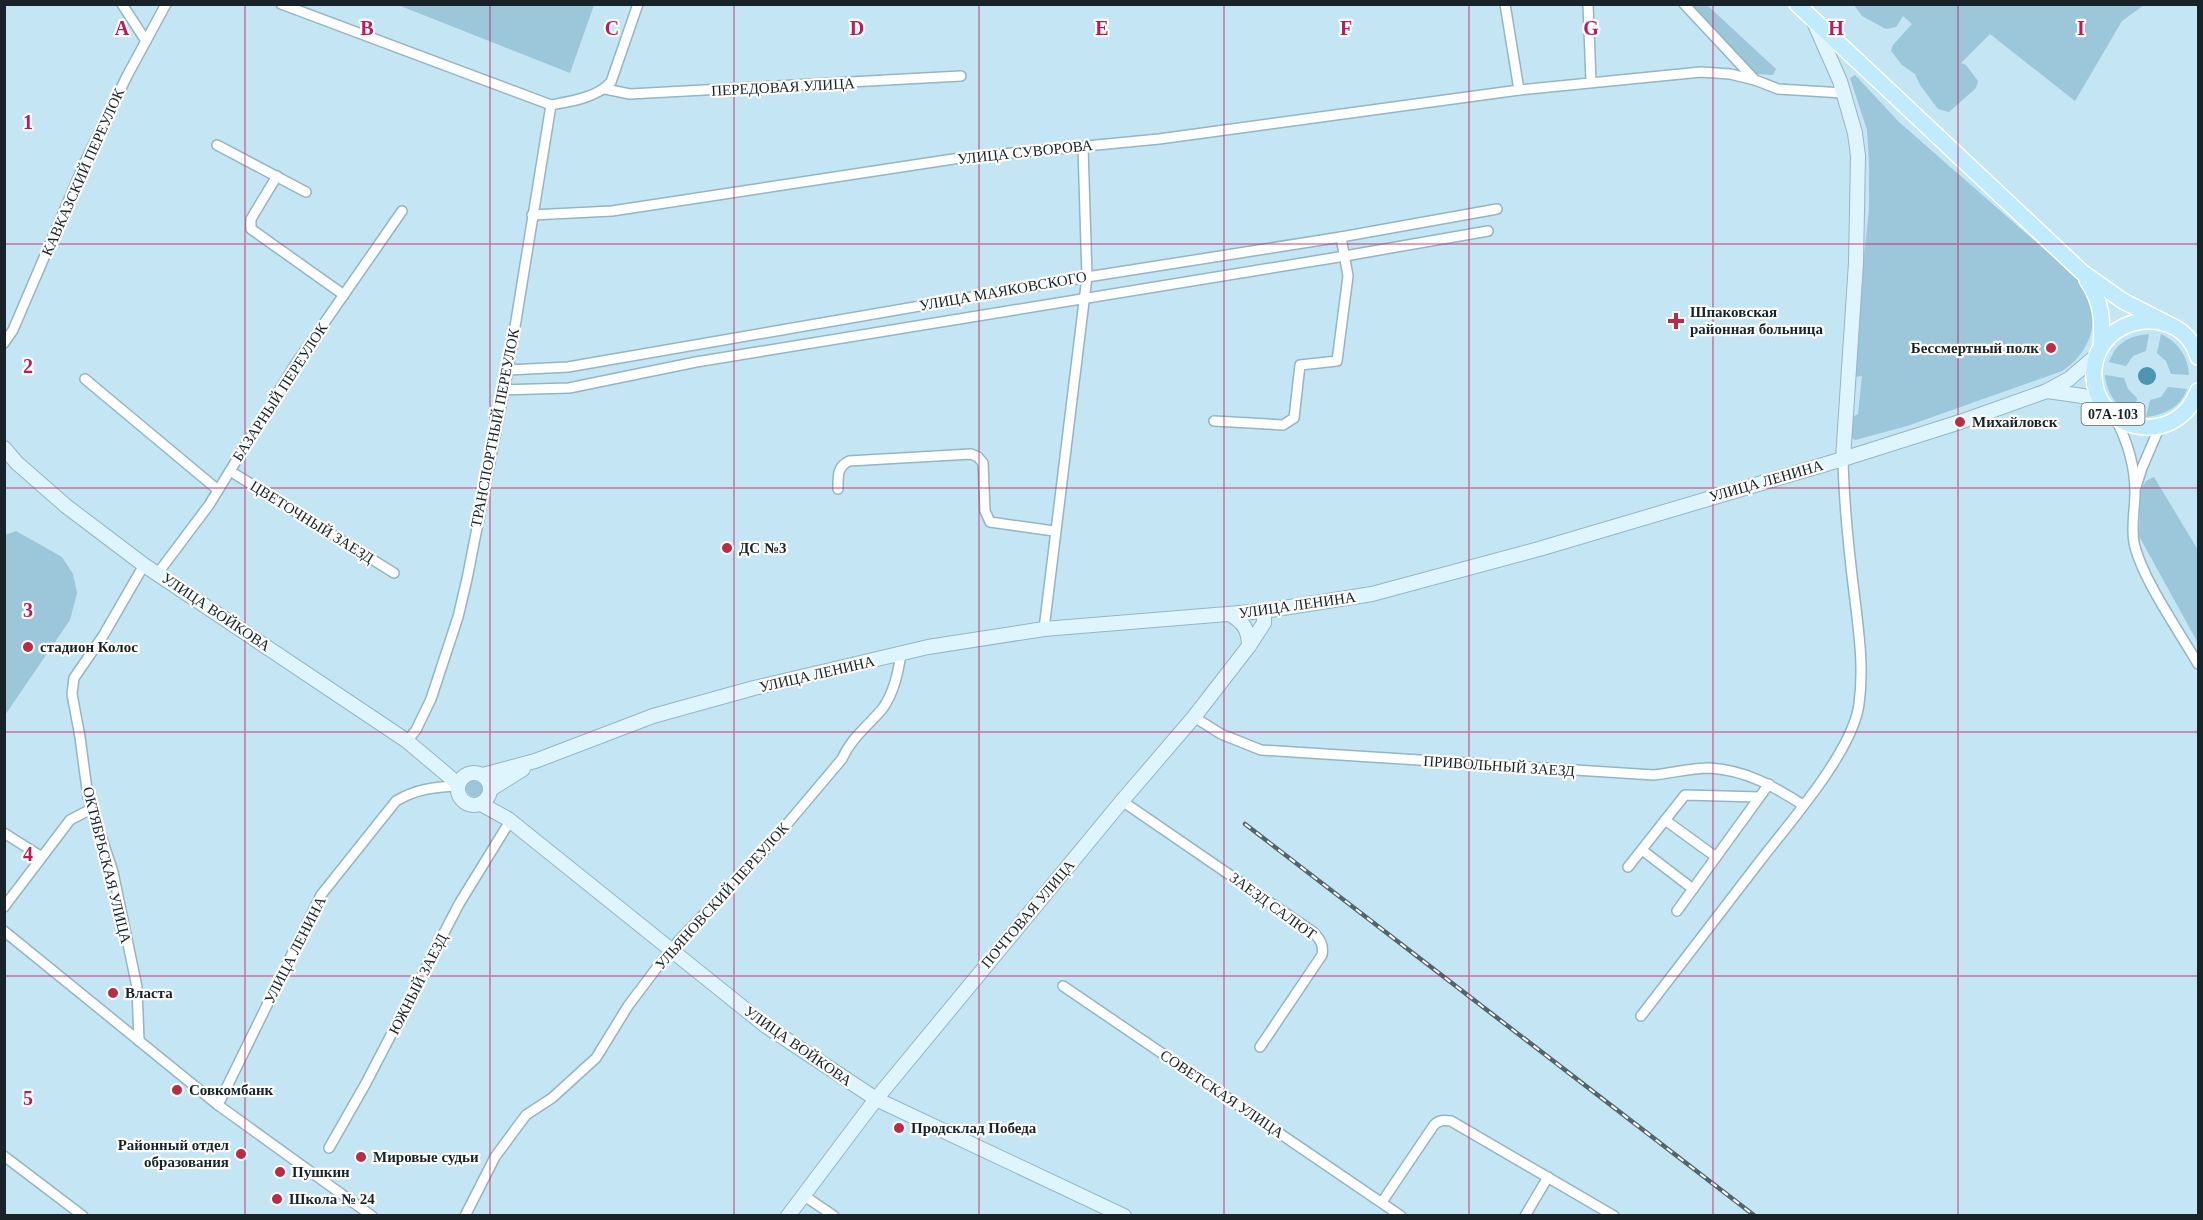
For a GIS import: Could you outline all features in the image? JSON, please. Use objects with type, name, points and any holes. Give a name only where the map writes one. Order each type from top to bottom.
[{"type":"main road","name":"07А-103","points":[[1799,5],[2082,272],[2123,301],[2180,331],[2190,341],[2198,355]]},
{"type":"main road","points":[[1813,20],[1841,87],[1855,133],[1858,176],[1856,263],[1843,459]]},
{"type":"main road","points":[[1841,87],[1845,64],[1852,55]]},
{"type":"main road","name":"07А-103","points":[[2082,272],[2097,293],[2102,310],[2094,382],[2098,395],[2110,411],[2126,423],[2140,427],[2160,426],[2182,415],[2190,407],[2199,391]]},
{"type":"main road","points":[[2048,391],[2069,379],[2099,351],[2111,334],[2123,326],[2138,321],[2153,320],[2168,324]]},
{"type":"main road","points":[[2048,391],[2083,396],[2110,411]]},
{"type":"main road","name":"УЛИЦА ЛЕНИНА","points":[[483,775],[535,761],[652,716],[754,688],[928,647],[1044,629],[1264,612],[1384,591],[1539,549],[1843,459],[2048,391]]},
{"type":"main road","points":[[2182,415],[2199,418]]},
{"type":"main road","name":"УЛИЦА ВОЙКОВА","points":[[4,448],[17,463],[66,506],[144,565],[407,741],[461,782]]},
{"type":"main road","name":"ПОЧТОВАЯ УЛИЦА","points":[[788,1215],[876,1099],[1194,717],[1249,646],[1264,623],[1264,612]]},
{"type":"main road","points":[[1229,614],[1237,618],[1247,629],[1249,646]]},
{"type":"main road","name":"УЛИЦА ЛЕНИНА","points":[[491,791],[535,761]]},
{"type":"main road","points":[[478,773],[483,775],[489,782],[491,791],[488,798],[476,806],[466,803],[459,794],[461,782],[478,773]]},
{"type":"main road","name":"УЛИЦА ВОЙКОВА","points":[[491,791],[509,820]]},
{"type":"main road","name":"УЛИЦА ВОЙКОВА","points":[[481,804],[509,820],[766,1026],[876,1099],[1124,1215]]},
{"type":"street","points":[[122,4],[146,40]]},
{"type":"street","name":"КАВКАЗСКИЙ ПЕРЕУЛОК","points":[[4,343],[13,330],[85,162],[166,4]]},
{"type":"street","points":[[281,4],[551,105],[594,95],[605,89],[611,82],[619,63],[638,4]]},
{"type":"street","points":[[1505,4],[1519,90]]},
{"type":"street","points":[[1588,4],[1591,82]]},
{"type":"street","points":[[1684,4],[1755,80]]},
{"type":"street","name":"УЛИЦА СУВОРОВА","points":[[532,215],[612,211],[960,158],[1170,138],[1591,82],[1701,72],[1730,74],[1778,89],[1841,87]]},
{"type":"street","name":"ПЕРЕДОВАЯ УЛИЦА","points":[[605,89],[630,94],[961,76]]},
{"type":"street","name":"ТРАНСПОРТНЫЙ ПЕРЕУЛОК","points":[[407,741],[416,730],[431,699],[458,617],[467,579],[502,390],[508,369],[551,105]]},
{"type":"street","points":[[217,145],[306,192]]},
{"type":"street","points":[[1044,629],[1054,531],[1087,277],[1083,147]]},
{"type":"street","points":[[276,176],[251,219],[251,229],[344,295]]},
{"type":"street","name":"УЛИЦА МАЯКОВСКОГО","points":[[508,369],[568,367],[1497,209]]},
{"type":"street","name":"БАЗАРНЫЙ ПЕРЕУЛОК","points":[[158,573],[218,490],[295,365],[402,211]]},
{"type":"street","name":"УЛИЦА МАЯКОВСКОГО","points":[[502,390],[570,388],[696,362],[1488,231]]},
{"type":"street","points":[[1214,421],[1283,425],[1290,422],[1294,418],[1300,365],[1337,361],[1348,285],[1341,237]]},
{"type":"street","points":[[85,379],[218,490]]},
{"type":"street","points":[[2110,411],[2129,447],[2135,492],[2133,529],[2136,550],[2147,576],[2199,664]]},
{"type":"street","points":[[2135,492],[2142,468],[2160,426]]},
{"type":"street","points":[[838,489],[838,471],[842,464],[849,461],[971,454],[983,463],[985,511],[990,522],[1054,531]]},
{"type":"street","points":[[1641,1016],[1803,805],[1839,755],[1850,733],[1859,707],[1862,679],[1844,501],[1843,459]]},
{"type":"street","name":"ЦВЕТОЧНЫЙ ЗАЕЗД","points":[[230,471],[394,573]]},
{"type":"street","name":"ОКТЯБРЬСКАЯ УЛИЦА","points":[[139,1041],[137,987],[113,872],[88,797],[72,694],[74,678],[103,636],[144,565]]},
{"type":"street","name":"УЛЬЯНОВСКИЙ ПЕРЕУЛОК","points":[[465,1215],[495,1157],[526,1115],[552,1098],[596,1058],[628,1006],[671,949],[766,849],[842,759],[854,739],[884,706],[896,681],[901,654]]},
{"type":"street","name":"ПРИВОЛЬНЫЙ ЗАЕЗД","points":[[1194,717],[1221,734],[1261,750],[1654,775],[1707,768],[1738,772],[1769,784],[1803,805]]},
{"type":"street","name":"УЛИЦА ЛЕНИНА","points":[[218,1105],[321,895],[396,801],[410,793],[427,788],[461,782]]},
{"type":"street","points":[[1677,911],[1769,784]]},
{"type":"street","points":[[1628,867],[1685,795],[1759,797]]},
{"type":"street","name":"ЗАЕЗД САЛЮТ","points":[[1122,801],[1320,939],[1322,955],[1260,1047]]},
{"type":"street","points":[[4,907],[70,820],[91,809]]},
{"type":"street","name":"ЮЖНЫЙ ЗАЕЗД","points":[[329,1148],[366,1083],[459,904],[509,820]]},
{"type":"street","points":[[1665,820],[1716,857]]},
{"type":"street","points":[[4,833],[42,857]]},
{"type":"street","points":[[1642,850],[1693,889]]},
{"type":"street","points":[[5,933],[218,1105],[372,1215]]},
{"type":"street","name":"СОВЕТСКАЯ УЛИЦА","points":[[1063,986],[1401,1215]]},
{"type":"street","points":[[1382,1202],[1434,1125],[1438,1121],[1445,1120],[1451,1121],[1614,1215]]},
{"type":"street","points":[[4,1156],[83,1215]]},
{"type":"street","points":[[1525,1215],[1548,1177]]},
{"type":"street","points":[[803,1195],[834,1215]]},
{"type":"shaded area","points":[[398,5],[594,5],[570,73]]},
{"type":"shaded area","points":[[1688,5],[1707,5],[1776,69],[1773,75],[1756,74]]},
{"type":"shaded area","points":[[1854,5],[2144,5],[2122,21],[2075,101],[1990,34],[1961,63],[1966,65],[1978,81],[1976,88],[1949,112],[1938,109],[1920,85],[1915,74],[1902,65],[1891,51],[1893,45],[1912,24],[1903,16],[1896,27],[1886,29],[1862,16]]},
{"type":"shaded area","points":[[1855,75],[1899,122],[2077,278],[2088,296],[2093,320],[2089,340],[2084,349],[2071,365],[2062,371],[1907,426],[1855,440],[1850,437],[1851,418],[1858,414],[1862,376],[1854,377],[1859,300],[1869,210],[1869,162],[1867,130],[1850,78]]},
{"type":"shaded area","points":[[2149,334],[2146,351],[2133,356],[2126,366],[2109,362],[2119,345],[2129,339]]},
{"type":"shaded area","points":[[2161,334],[2181,350],[2187,362],[2189,375],[2171,374],[2166,361],[2157,353]]},
{"type":"shaded area","points":[[2143,367],[2151,367],[2156,372],[2154,383],[2143,385],[2138,380],[2138,372]]},
{"type":"shaded area","points":[[2105,375],[2124,378],[2128,389],[2137,398],[2135,414],[2118,404],[2110,394]]},
{"type":"shaded area","points":[[2168,387],[2187,389],[2181,401],[2171,409],[2146,417],[2150,400],[2161,397]]},
{"type":"shaded area","points":[[2154,477],[2198,550],[2198,643],[2139,536],[2141,490],[2146,481]]},
{"type":"shaded area","name":"стадион Колос","points":[[16,531],[62,557],[73,574],[77,593],[70,620],[5,715],[5,535]]},
{"type":"shaded area","points":[[471,779],[479,779],[484,784],[482,795],[471,797],[466,792],[466,784]]},
{"type":"railway","points":[[1245,824],[1755,1216]]},
{"type":"place","name":"Шпаковская районная больница","points":[[1676,321]]},
{"type":"place","name":"Бессмертный полк","points":[[2051,348]]},
{"type":"place","name":"Михайловск","points":[[1960,422]]},
{"type":"place","name":"ДС №3","points":[[727,548]]},
{"type":"place","name":"стадион Колос","points":[[28,647]]},
{"type":"place","name":"Власта","points":[[113,993]]},
{"type":"place","name":"Совкомбанк","points":[[177,1090]]},
{"type":"place","name":"Продсклад Победа","points":[[899,1128]]},
{"type":"place","name":"Районный отдел образования","points":[[241,1154]]},
{"type":"place","name":"Мировые судьи","points":[[361,1157]]},
{"type":"place","name":"Пушкин","points":[[280,1172]]},
{"type":"place","name":"Школа № 24","points":[[277,1199]]}]
